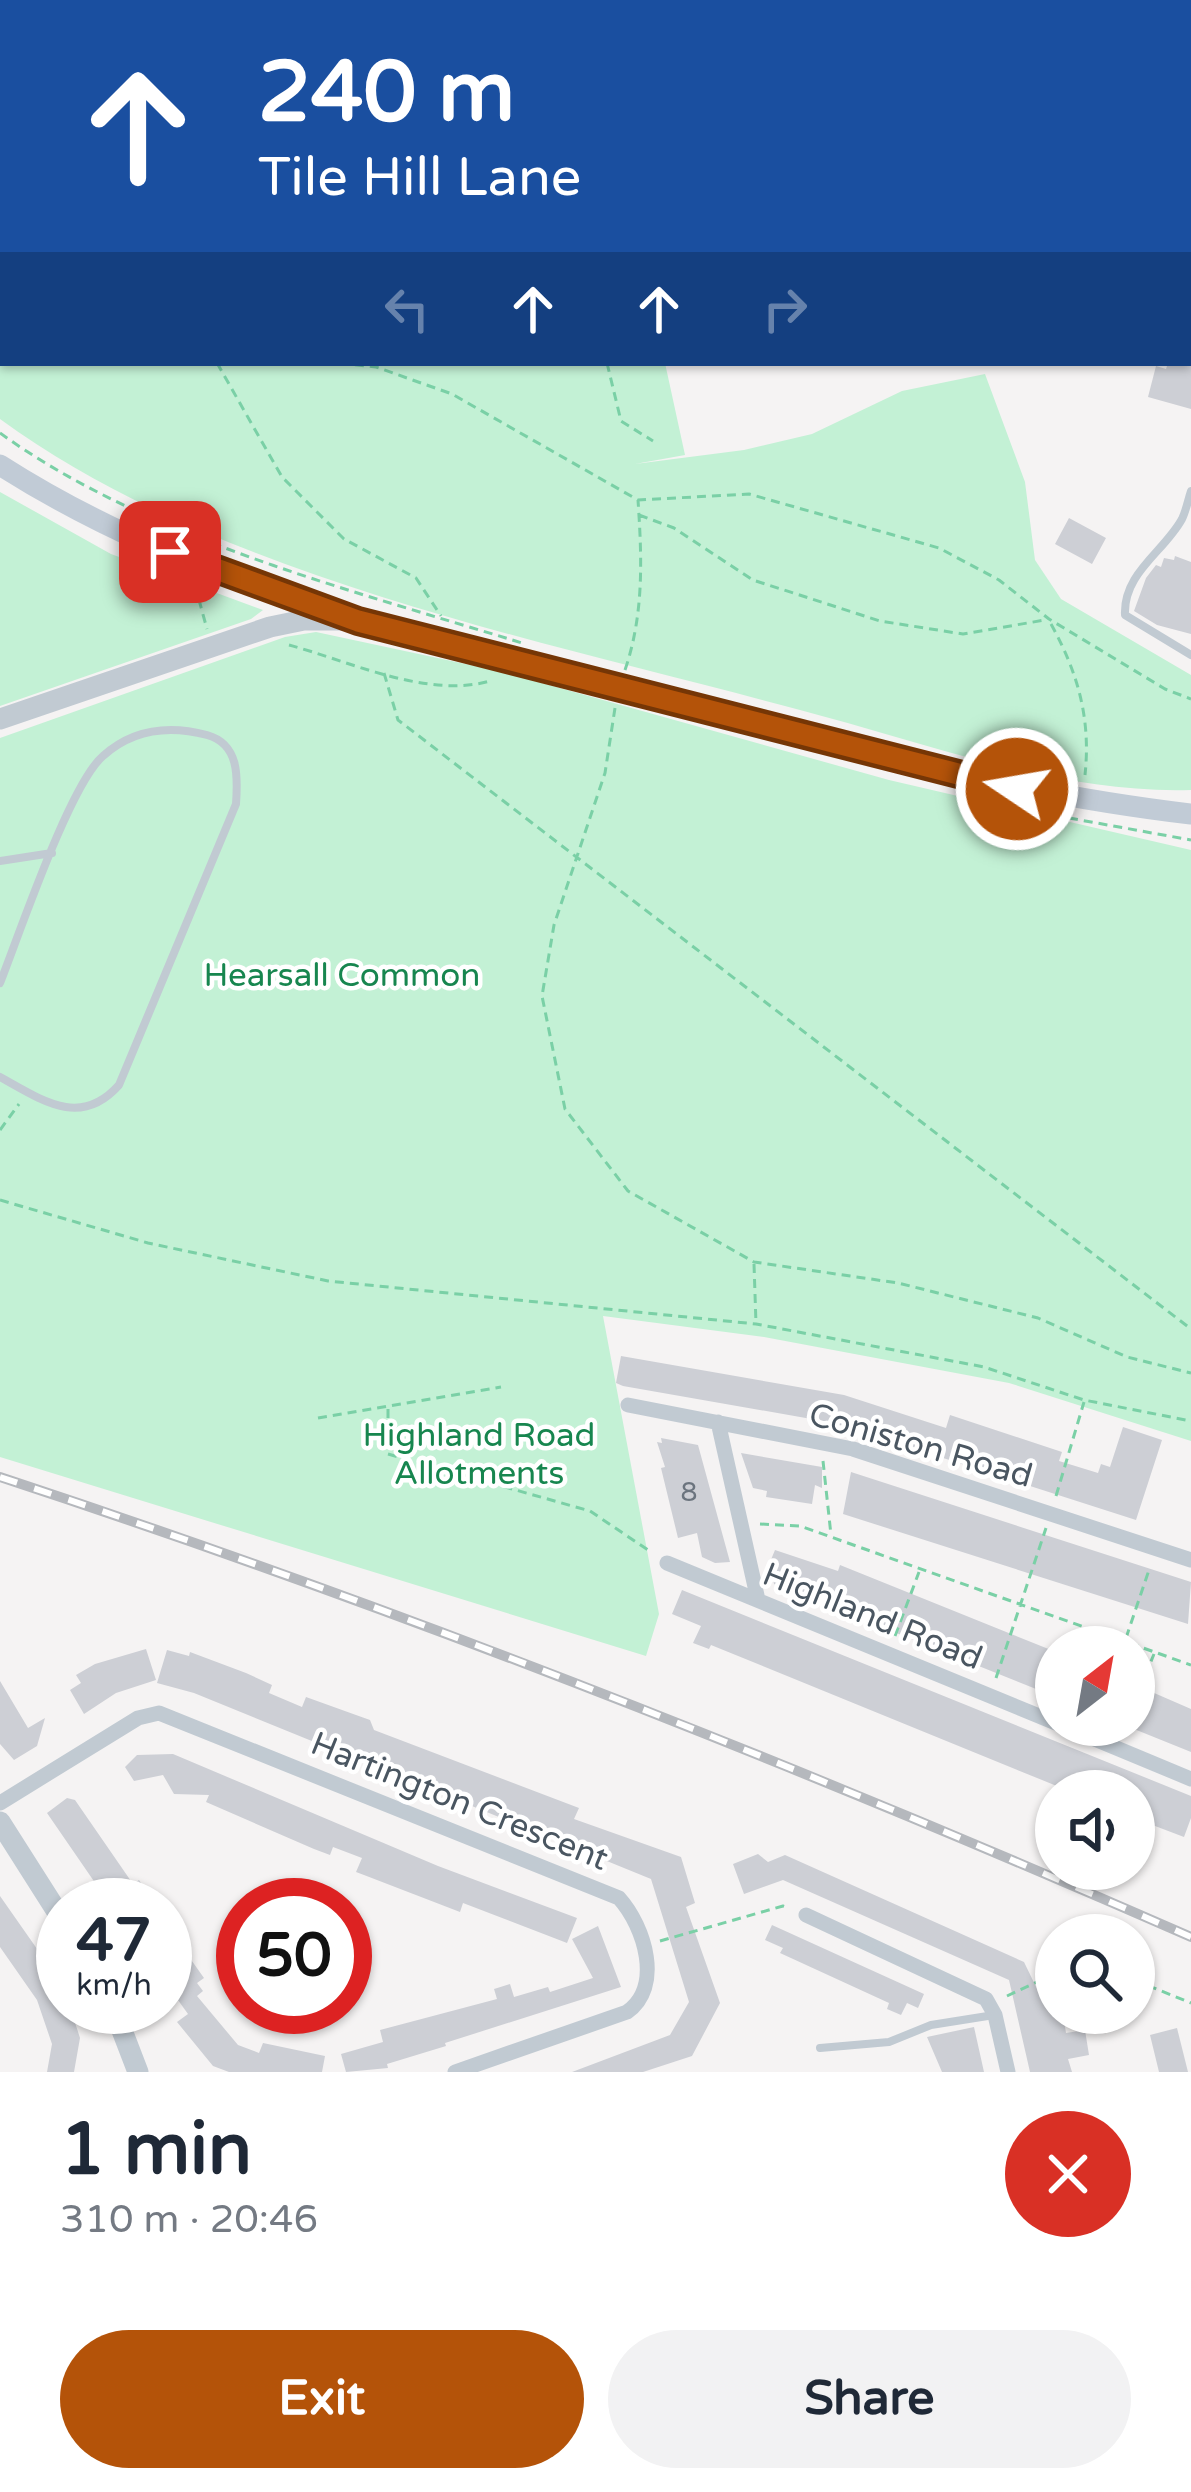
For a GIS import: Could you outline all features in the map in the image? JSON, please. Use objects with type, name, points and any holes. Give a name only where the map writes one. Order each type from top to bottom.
[{"type":"main road","points":[[0,465],[129,535],[358,621],[983,783],[1191,814]]},
{"type":"street","points":[[0,719],[304,620],[358,621]]},
{"type":"street","name":"Coniston Road","points":[[628,1405],[821,1443],[1191,1560]]},
{"type":"street","points":[[718,1422],[758,1600]]},
{"type":"street","name":"Highland Road","points":[[667,1563],[1035,1714]]},
{"type":"street","name":"Hartington Crescent","points":[[0,1803],[138,1718],[159,1713],[611,1893],[625,1904],[641,1946]]},
{"type":"street","name":"Highland Road","points":[[1113,1746],[1191,1778]]},
{"type":"street","points":[[0,1822],[36,1879]]},
{"type":"street","points":[[806,1915],[980,1995],[992,2010],[1008,2072]]},
{"type":"street","points":[[454,2072],[627,2012],[648,1986],[649,1968],[641,1946]]},
{"type":"street","points":[[123,2034],[138,2072]]},
{"type":"lane","points":[[1191,491],[1183,518],[1138,572],[1124,600],[1125,615],[1191,655]]},
{"type":"lane","points":[[0,983],[53,853],[100,758],[134,734],[164,729],[211,736],[225,743],[238,774],[236,803],[119,1085],[103,1104],[81,1111],[27,1093],[0,1077]]},
{"type":"lane","points":[[0,861],[53,853]]},
{"type":"lane","points":[[820,2048],[889,2042],[992,2010]]},
{"type":"path","points":[[219,366],[282,477],[344,538],[416,578],[443,619]]},
{"type":"path","points":[[367,366],[452,394],[638,500],[749,494],[939,548],[999,580],[1049,619],[1191,699]]},
{"type":"path","points":[[608,366],[621,421],[653,441]]},
{"type":"path","points":[[0,433],[140,510],[219,544],[530,646],[525,666]]},
{"type":"path","points":[[638,500],[642,566],[637,636],[618,690],[605,773],[554,925],[542,996],[565,1109],[628,1191],[754,1262],[898,1283],[1038,1318],[1127,1357],[1191,1373]]},
{"type":"path","points":[[129,535],[140,510]]},
{"type":"path","points":[[639,514],[674,528],[753,580],[880,621],[963,634],[1005,631],[1049,619]]},
{"type":"path","points":[[164,574],[196,589],[212,647]]},
{"type":"path","points":[[1049,619],[1070,657],[1086,710],[1082,801]]},
{"type":"path","points":[[383,671],[398,719],[1191,1329]]},
{"type":"path","points":[[0,1130],[27,1093]]},
{"type":"path","points":[[0,1200],[148,1243],[328,1281],[756,1324],[984,1367],[1084,1400],[1191,1421]]},
{"type":"path","points":[[754,1262],[756,1324]]},
{"type":"path","points":[[318,1418],[501,1387]]},
{"type":"path","points":[[990,1696],[1023,1604],[1084,1400]]},
{"type":"path","points":[[388,1409],[388,1454],[590,1511],[667,1563]]},
{"type":"path","points":[[821,1443],[831,1537]]},
{"type":"path","points":[[740,1524],[800,1526],[1082,1626]]},
{"type":"path","points":[[1130,1626],[1156,1549]]},
{"type":"path","points":[[889,1654],[920,1570]]},
{"type":"path","points":[[1155,1652],[1191,1666]]},
{"type":"path","points":[[641,1946],[783,1906],[806,1915]]},
{"type":"path","points":[[992,2010],[1035,1985]]},
{"type":"path","points":[[1155,1988],[1191,2003]]},
{"type":"green space","points":[[0,366],[666,366],[685,455],[635,464],[744,450],[812,434],[902,391],[985,374],[1025,482],[1035,560],[1061,599],[1191,675],[1191,790],[1092,784],[993,764],[385,598],[180,521],[86,474],[0,419]]},
{"type":"green space","points":[[0,492],[111,554],[263,610],[251,619],[0,706]]},
{"type":"green space","name":"Hearsall Common","points":[[316,632],[503,672],[889,780],[1191,850],[1191,1441],[1009,1383],[764,1337],[603,1316],[659,1614],[646,1656],[0,1457],[0,738],[285,637]]},
{"type":"building","points":[[1156,366],[1191,366],[1191,409],[1148,397]]},
{"type":"building","points":[[1069,518],[1106,538],[1092,564],[1055,544]]},
{"type":"building","points":[[1175,556],[1191,562],[1191,634],[1157,625],[1134,611],[1146,578],[1156,565],[1161,567],[1164,558],[1174,560]]},
{"type":"building","points":[[621,1356],[844,1395],[946,1428],[950,1415],[1062,1452],[1059,1461],[1098,1473],[1101,1464],[1110,1467],[1123,1427],[1162,1440],[1136,1520],[834,1423],[623,1386],[616,1383]]},
{"type":"building","points":[[661,1438],[698,1445],[730,1562],[715,1563],[702,1557],[697,1533],[678,1538],[661,1468],[665,1467],[657,1442],[662,1443]]},
{"type":"building","points":[[741,1453],[822,1467],[822,1488],[815,1485],[812,1504],[766,1497],[767,1491],[753,1488]]},
{"type":"building","points":[[851,1472],[1191,1582],[1188,1624],[843,1514]]},
{"type":"building","points":[[775,1550],[838,1571],[840,1565],[1035,1644],[1035,1689],[774,1584],[770,1562]]},
{"type":"building","points":[[682,1590],[1035,1733],[1035,1746],[1067,1746],[1127,1770],[1035,1770],[1035,1777],[711,1645],[709,1649],[693,1643],[701,1626],[672,1614]]},
{"type":"building","points":[[146,1649],[156,1680],[116,1693],[84,1714],[70,1690],[81,1683],[76,1675],[95,1664]]},
{"type":"building","points":[[167,1650],[189,1656],[190,1652],[246,1673],[272,1685],[269,1693],[302,1707],[306,1697],[370,1720],[374,1730],[579,1808],[574,1819],[681,1857],[695,1903],[686,1907],[720,2003],[692,2056],[643,2072],[572,2072],[670,2035],[689,2002],[651,1879],[194,1693],[157,1683]]},
{"type":"building","points":[[0,1681],[28,1728],[45,1718],[37,1746],[14,1760],[0,1744]]},
{"type":"building","points":[[1155,1693],[1191,1709],[1191,1752],[1155,1737]]},
{"type":"building","points":[[173,1754],[438,1866],[577,1918],[567,1943],[463,1903],[460,1912],[356,1872],[362,1858],[333,1847],[330,1855],[314,1849],[206,1802],[209,1795],[174,1794],[163,1775],[134,1781],[125,1767],[137,1755]]},
{"type":"building","points":[[1155,1781],[1191,1796],[1191,1818],[1184,1837],[1155,1826]]},
{"type":"building","points":[[67,1798],[75,1800],[129,1878],[92,1878],[47,1813]]},
{"type":"building","points":[[758,1854],[768,1862],[785,1855],[1024,1962],[1035,1985],[1035,2034],[1086,2034],[1089,2055],[1068,2059],[1072,2072],[1030,2072],[1009,1980],[783,1880],[744,1894],[733,1864]]},
{"type":"building","points":[[0,1896],[36,1947],[36,1999],[0,1947]]},
{"type":"building","points":[[772,1925],[924,1994],[918,2008],[907,2003],[901,2015],[887,2009],[889,2003],[780,1953],[783,1948],[765,1940]]},
{"type":"building","points":[[598,1926],[621,1987],[445,2043],[387,2064],[388,2068],[346,2072],[341,2054],[383,2042],[380,2030],[497,1999],[494,1989],[510,1984],[514,1997],[593,1978],[572,1939]]},
{"type":"building","points":[[192,1961],[204,1978],[197,1983],[203,1991],[197,1996],[216,2019],[216,2034],[229,2034],[238,2045],[259,2053],[263,2043],[325,2056],[322,2072],[229,2072],[213,2066],[187,2034],[192,2034]]},
{"type":"building","points":[[974,2027],[984,2072],[942,2072],[927,2037]]},
{"type":"building","points":[[1177,2028],[1188,2072],[1159,2072],[1150,2035]]},
{"type":"building","points":[[49,2034],[79,2034],[74,2072],[47,2072],[52,2044]]},
{"type":"railway","points":[[0,1477],[302,1581],[601,1693],[1191,1937]]},
{"type":"route","points":[[170,552],[358,621],[1017,789]]},
{"type":"park label","name":"Highland Road Allotments","points":[[479,1453]]}]
